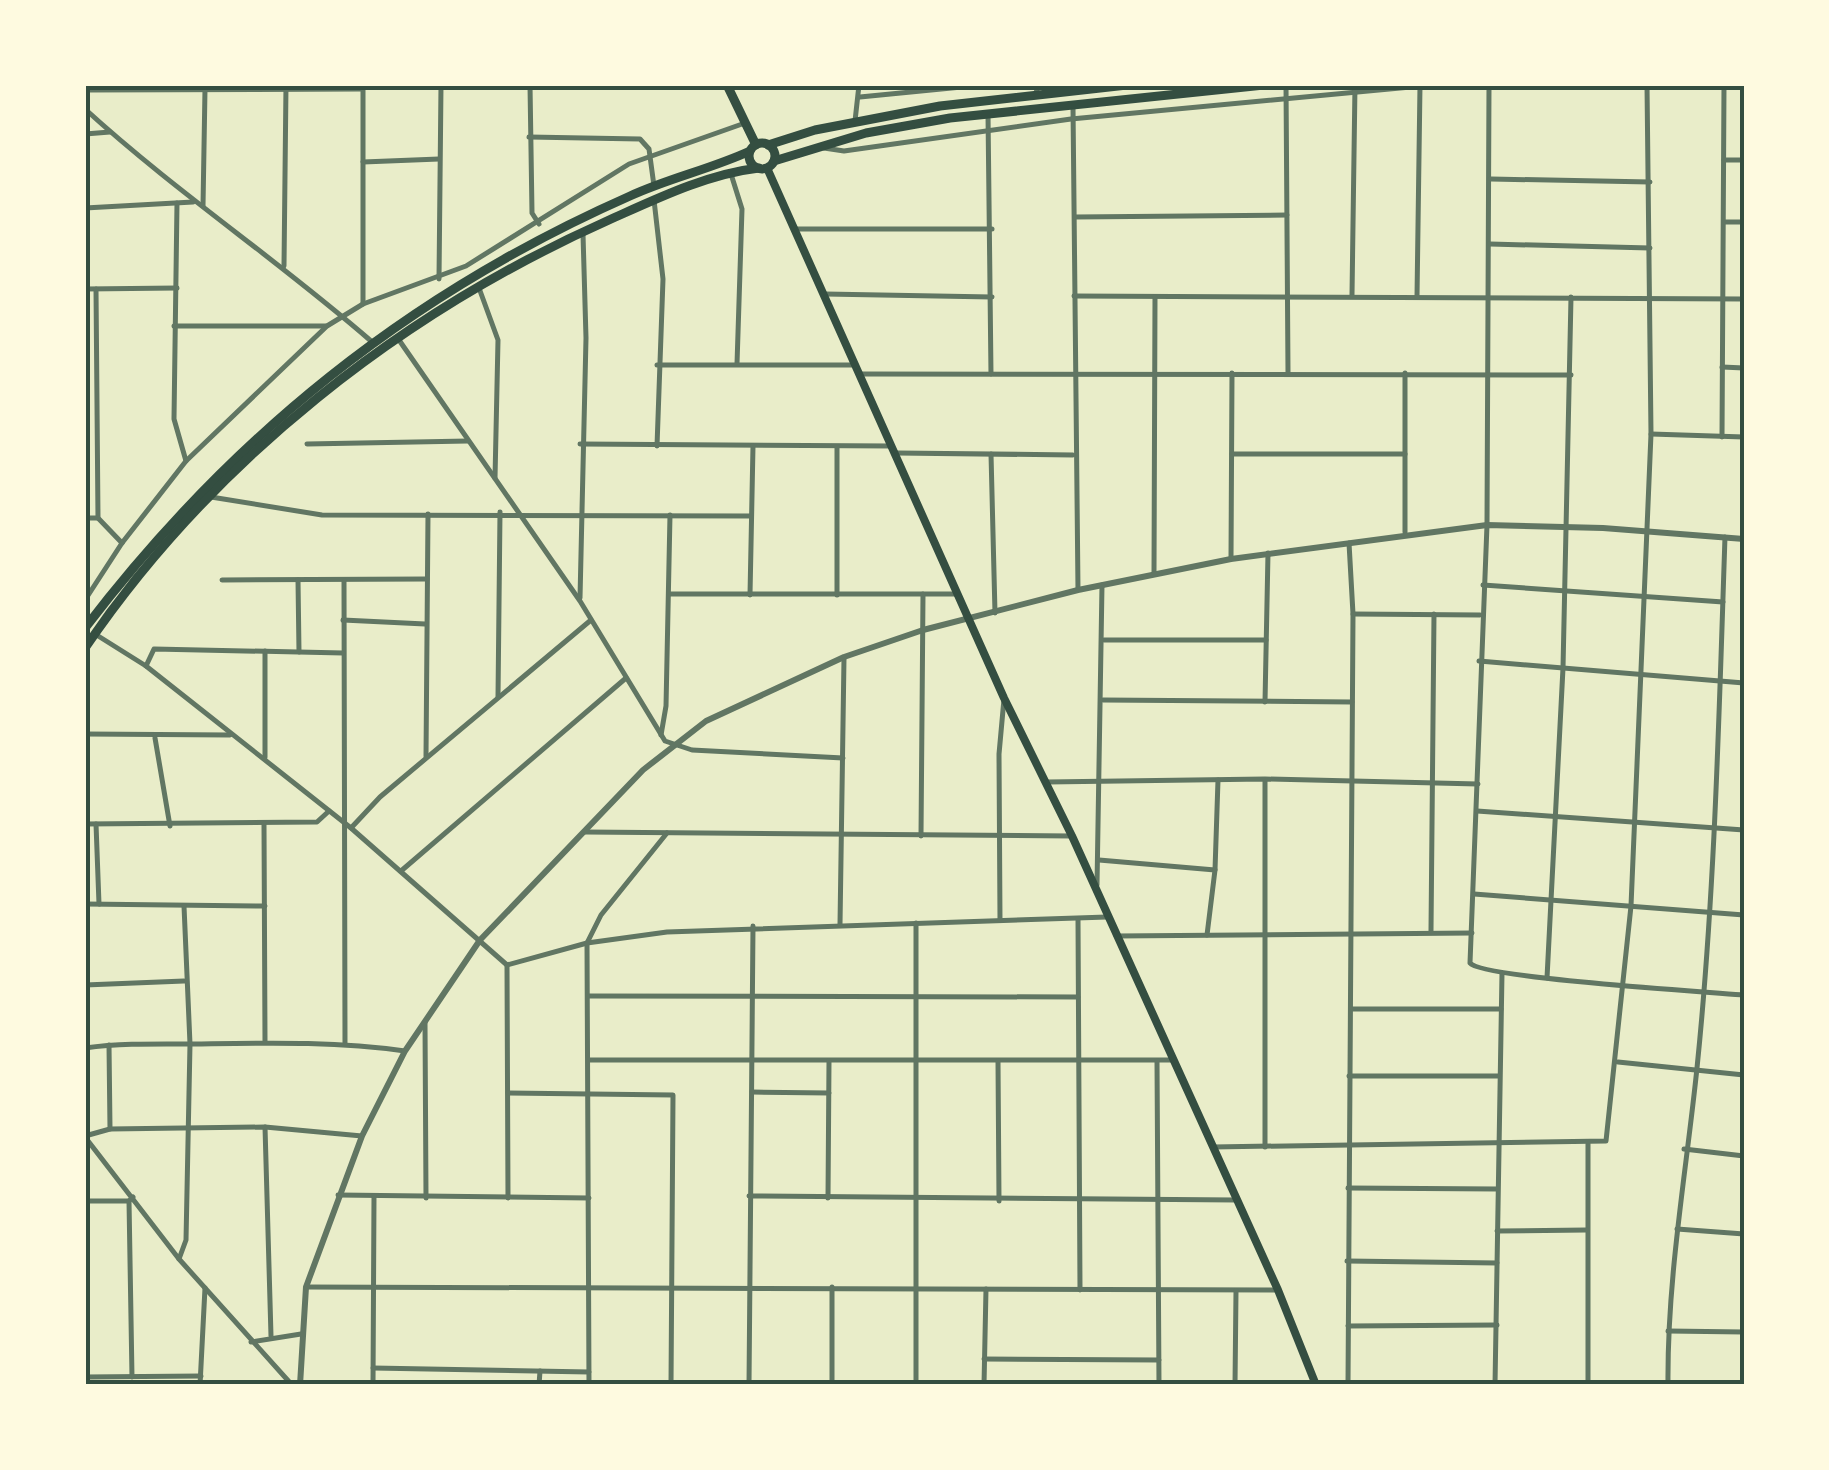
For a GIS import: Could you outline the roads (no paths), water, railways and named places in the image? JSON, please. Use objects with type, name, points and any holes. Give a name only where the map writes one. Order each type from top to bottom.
[{"type":"main road","points":[[726,85],[746,123],[753,148],[752,164],[767,166]]},
{"type":"main road","points":[[85,648],[90,631],[167,524],[224,466],[371,342],[472,276],[654,186],[753,148],[854,122],[1037,90],[1125,85]]},
{"type":"main road","points":[[90,631],[209,497],[275,435],[472,276],[730,172],[767,166],[866,133],[988,114],[1264,85]]},
{"type":"main road","points":[[768,144],[774,152],[767,166],[794,229],[1004,698],[1072,836],[1278,1290],[1316,1385]]},
{"type":"street","points":[[439,279],[442,85]]},
{"type":"street","points":[[530,85],[532,212],[538,224]]},
{"type":"street","points":[[854,122],[859,85]]},
{"type":"street","points":[[860,97],[982,85]]},
{"type":"street","points":[[1286,85],[1288,374]]},
{"type":"street","points":[[1352,295],[1355,85]]},
{"type":"street","points":[[817,147],[844,151],[1072,120],[1432,85]]},
{"type":"street","points":[[1490,85],[1486,525],[1471,968],[1744,995]]},
{"type":"street","points":[[1213,1147],[1606,1141],[1631,906],[1648,531],[1652,297],[1647,85]]},
{"type":"street","points":[[1722,437],[1724,85]]},
{"type":"street","points":[[284,266],[286,86]]},
{"type":"street","points":[[1417,297],[1420,86]]},
{"type":"street","points":[[85,90],[364,87],[363,304]]},
{"type":"street","points":[[200,205],[205,90]]},
{"type":"street","points":[[1073,104],[1073,455],[1078,590]]},
{"type":"street","points":[[85,109],[200,205],[284,266],[371,342]]},
{"type":"street","points":[[988,114],[991,374]]},
{"type":"street","points":[[85,600],[122,543],[186,461],[327,326],[363,304],[439,279],[472,276],[538,224],[618,170],[650,155],[746,123]]},
{"type":"street","points":[[85,134],[110,132]]},
{"type":"street","points":[[529,138],[632,137],[646,142],[654,186]]},
{"type":"street","points":[[363,162],[439,159]]},
{"type":"street","points":[[1724,160],[1744,160]]},
{"type":"street","points":[[730,172],[742,209],[737,364]]},
{"type":"street","points":[[1491,179],[1650,182]]},
{"type":"street","points":[[654,200],[663,279],[657,446]]},
{"type":"street","points":[[177,204],[174,419],[186,461]]},
{"type":"street","points":[[85,208],[200,205]]},
{"type":"street","points":[[1075,218],[1287,215]]},
{"type":"street","points":[[1724,222],[1744,222]]},
{"type":"street","points":[[794,229],[992,230]]},
{"type":"street","points":[[580,601],[580,444],[586,338],[583,232]]},
{"type":"street","points":[[1490,244],[1650,248]]},
{"type":"street","points":[[472,276],[498,340],[495,478]]},
{"type":"street","points":[[85,289],[177,288]]},
{"type":"street","points":[[96,289],[98,518],[122,543]]},
{"type":"street","points":[[826,294],[992,297]]},
{"type":"street","points":[[1074,296],[1744,299]]},
{"type":"street","points":[[1154,574],[1155,296]]},
{"type":"street","points":[[1547,978],[1558,816],[1572,297]]},
{"type":"street","points":[[174,326],[327,326]]},
{"type":"street","points":[[397,337],[580,601],[661,735],[671,745],[692,750],[843,758]]},
{"type":"street","points":[[657,365],[1073,375],[1571,375]]},
{"type":"street","points":[[1722,367],[1744,368]]},
{"type":"street","points":[[1231,559],[1232,373]]},
{"type":"street","points":[[1404,373],[1405,532]]},
{"type":"street","points":[[1651,434],[1744,437]]},
{"type":"street","points":[[306,444],[470,441]]},
{"type":"street","points":[[85,445],[95,444]]},
{"type":"street","points":[[580,444],[837,446],[1073,455]]},
{"type":"street","points":[[750,595],[752,446]]},
{"type":"street","points":[[837,446],[837,595]]},
{"type":"street","points":[[991,454],[994,613]]},
{"type":"street","points":[[1232,454],[1405,454]]},
{"type":"street","points":[[209,497],[308,514],[752,516]]},
{"type":"street","points":[[498,697],[500,512]]},
{"type":"street","points":[[426,758],[428,514]]},
{"type":"street","points":[[661,735],[666,706],[670,515]]},
{"type":"street","points":[[85,518],[98,518]]},
{"type":"street","points":[[296,1385],[306,1287],[362,1136],[405,1051],[480,940],[580,832],[671,745],[721,714],[844,657],[923,630],[1102,584],[1231,559],[1405,532],[1486,525],[1568,526],[1744,539]]},
{"type":"street","points":[[1668,1385],[1676,1230],[1703,991],[1725,537]]},
{"type":"street","points":[[1348,1385],[1353,614],[1349,540]]},
{"type":"street","points":[[1265,702],[1268,553]]},
{"type":"street","points":[[222,580],[427,579]]},
{"type":"street","points":[[298,580],[299,652]]},
{"type":"street","points":[[344,581],[344,1043]]},
{"type":"street","points":[[1096,893],[1104,640],[1102,584]]},
{"type":"street","points":[[1483,584],[1723,602]]},
{"type":"street","points":[[670,594],[958,594]]},
{"type":"street","points":[[921,836],[923,594]]},
{"type":"street","points":[[1353,614],[1481,614]]},
{"type":"street","points":[[1431,931],[1434,614]]},
{"type":"street","points":[[342,620],[426,624]]},
{"type":"street","points":[[351,828],[426,758],[591,620]]},
{"type":"street","points":[[90,631],[146,666],[265,758],[506,965],[508,1198]]},
{"type":"street","points":[[1104,640],[1266,640]]},
{"type":"street","points":[[146,666],[154,648],[343,653]]},
{"type":"street","points":[[265,651],[265,758]]},
{"type":"street","points":[[840,924],[844,657]]},
{"type":"street","points":[[1479,661],[1744,683]]},
{"type":"street","points":[[401,871],[626,678]]},
{"type":"street","points":[[1000,920],[1004,698]]},
{"type":"street","points":[[1102,700],[1352,702]]},
{"type":"street","points":[[85,734],[155,738],[233,735]]},
{"type":"street","points":[[155,738],[170,826]]},
{"type":"street","points":[[1046,782],[1100,778],[1478,784]]},
{"type":"street","points":[[1265,779],[1265,1146]]},
{"type":"street","points":[[1207,935],[1215,870],[1218,780]]},
{"type":"street","points":[[85,824],[317,822],[329,810]]},
{"type":"street","points":[[1477,811],[1744,830]]},
{"type":"street","points":[[96,824],[99,904]]},
{"type":"street","points":[[264,824],[265,1041]]},
{"type":"street","points":[[580,832],[1072,836]]},
{"type":"street","points":[[589,1385],[587,943],[601,915],[667,833]]},
{"type":"street","points":[[1099,860],[1215,870]]},
{"type":"street","points":[[1474,894],[1744,915]]},
{"type":"street","points":[[85,904],[265,906]]},
{"type":"street","points":[[179,1259],[186,1240],[190,1044],[184,980],[184,906]]},
{"type":"street","points":[[506,965],[587,943],[753,926],[1106,917]]},
{"type":"street","points":[[1078,919],[1080,1290]]},
{"type":"street","points":[[916,922],[916,1385]]},
{"type":"street","points":[[749,1385],[753,926]]},
{"type":"street","points":[[1116,936],[1472,933]]},
{"type":"street","points":[[1495,1385],[1502,972]]},
{"type":"street","points":[[85,986],[184,980]]},
{"type":"street","points":[[588,996],[752,993],[1078,997]]},
{"type":"street","points":[[1351,1009],[1501,1009]]},
{"type":"street","points":[[425,1022],[426,1198]]},
{"type":"street","points":[[85,1048],[141,1041],[265,1041],[344,1043],[405,1051]]},
{"type":"street","points":[[110,1045],[110,1128]]},
{"type":"street","points":[[589,1060],[1172,1060]]},
{"type":"street","points":[[828,1198],[829,1060]]},
{"type":"street","points":[[998,1061],[999,1201]]},
{"type":"street","points":[[1157,1061],[1159,1385]]},
{"type":"street","points":[[1617,1062],[1744,1075]]},
{"type":"street","points":[[1348,1076],[1498,1076]]},
{"type":"street","points":[[751,1092],[829,1093]]},
{"type":"street","points":[[508,1093],[673,1095],[671,1385]]},
{"type":"street","points":[[296,1385],[251,1342],[179,1259],[85,1136],[110,1128],[265,1127],[362,1136]]},
{"type":"street","points":[[265,1127],[271,1336]]},
{"type":"street","points":[[1588,1144],[1588,1385]]},
{"type":"street","points":[[1684,1149],[1744,1156]]},
{"type":"street","points":[[1348,1188],[1498,1189]]},
{"type":"street","points":[[338,1195],[589,1198]]},
{"type":"street","points":[[373,1385],[374,1196]]},
{"type":"street","points":[[749,1196],[1079,1202],[1237,1200]]},
{"type":"street","points":[[85,1201],[131,1199]]},
{"type":"street","points":[[131,1199],[132,1376]]},
{"type":"street","points":[[1497,1231],[1586,1230]]},
{"type":"street","points":[[1676,1230],[1744,1234]]},
{"type":"street","points":[[1348,1261],[1497,1263]]},
{"type":"street","points":[[200,1385],[205,1285]]},
{"type":"street","points":[[306,1287],[1278,1290]]},
{"type":"street","points":[[832,1287],[832,1385]]},
{"type":"street","points":[[984,1385],[986,1288]]},
{"type":"street","points":[[1234,1385],[1236,1291]]},
{"type":"street","points":[[1348,1326],[1497,1325]]},
{"type":"street","points":[[1668,1331],[1744,1332]]},
{"type":"street","points":[[251,1342],[301,1334]]},
{"type":"street","points":[[984,1359],[1159,1360]]},
{"type":"street","points":[[373,1368],[589,1372]]},
{"type":"street","points":[[540,1371],[540,1385]]},
{"type":"street","points":[[85,1377],[200,1376]]}]
